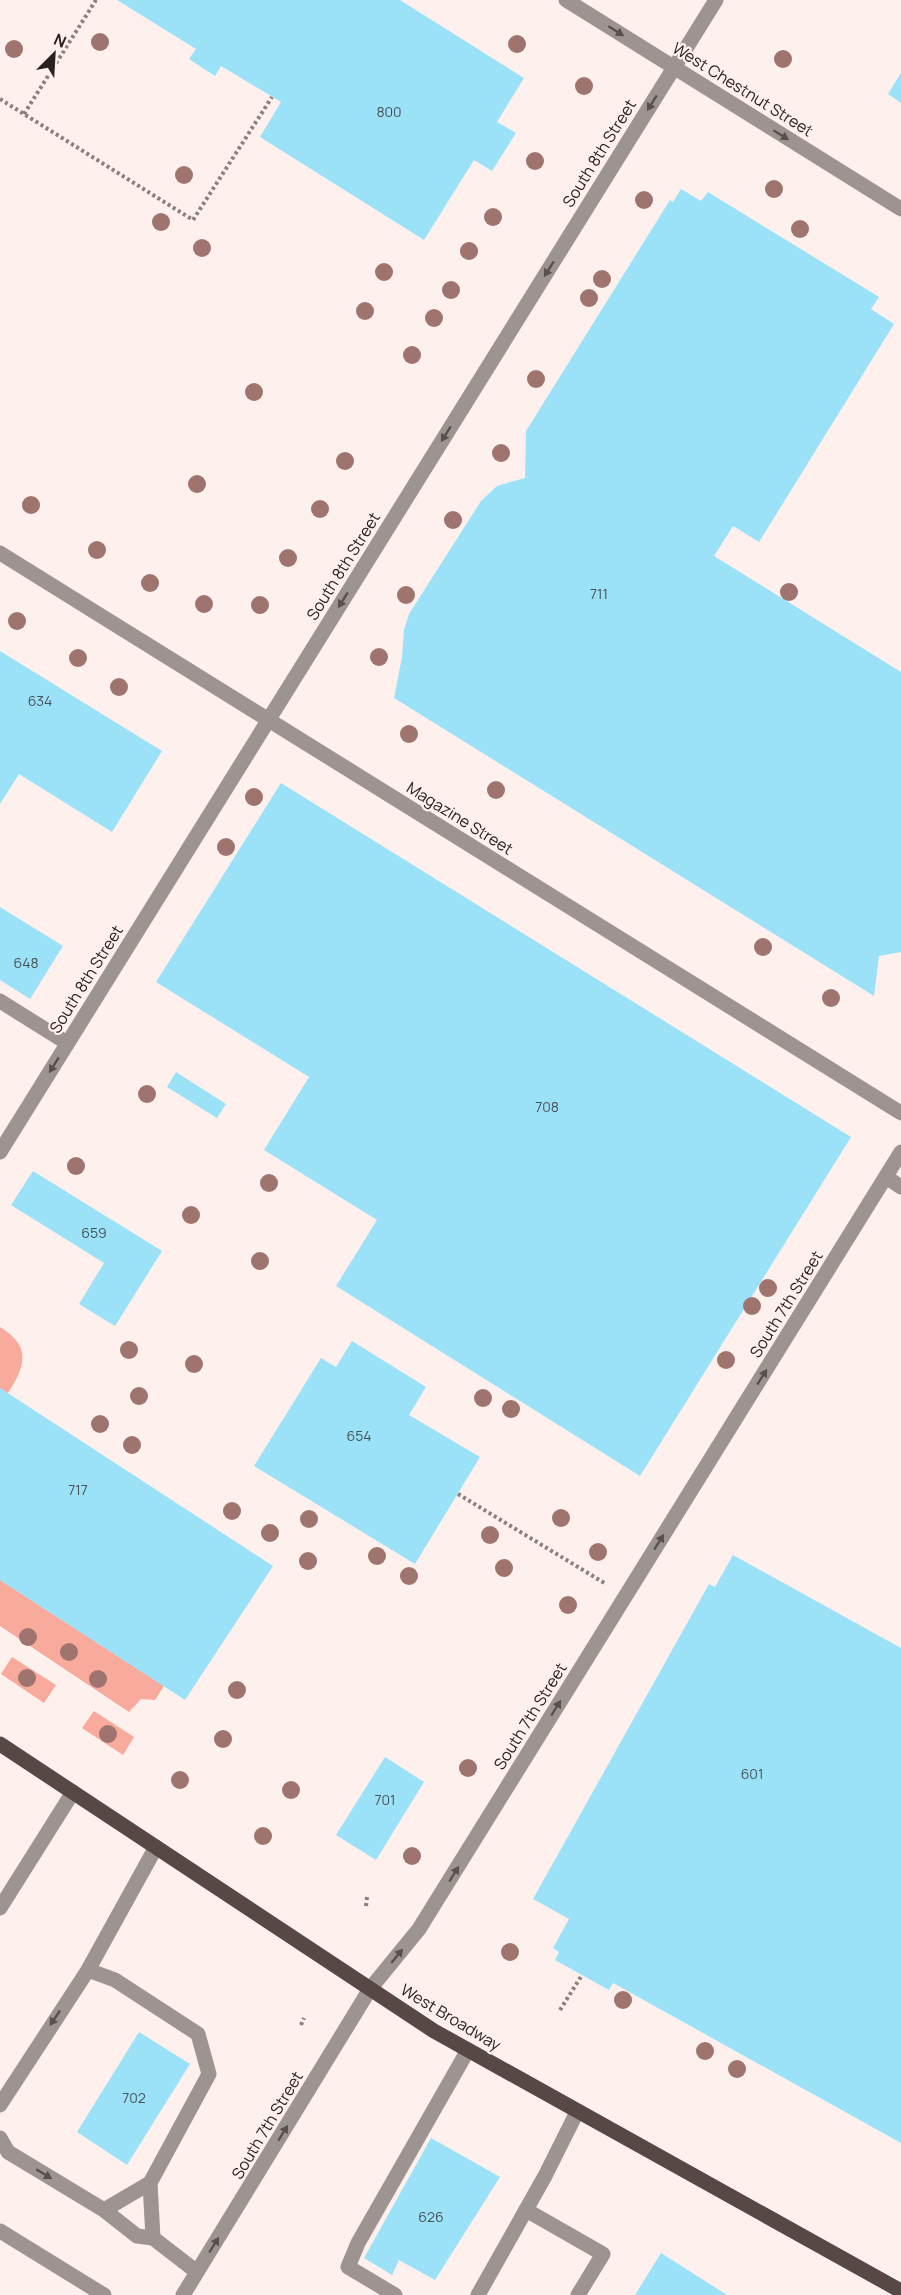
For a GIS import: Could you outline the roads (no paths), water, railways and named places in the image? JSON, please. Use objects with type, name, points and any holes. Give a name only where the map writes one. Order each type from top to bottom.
[{"type":"main road","name":"West Broadway","points":[[0,1744],[370,1989],[468,2050],[901,2291]]},
{"type":"street","name":"West Chestnut Street","points":[[566,0],[901,209]]},
{"type":"street","name":"South 8th Street","points":[[0,1152],[716,0]]},
{"type":"street","name":"Magazine Street","points":[[0,553],[901,1113]]},
{"type":"street","points":[[0,1001],[67,1043]]},
{"type":"street","name":"South 7th Street","points":[[183,2295],[370,1989],[419,1929],[900,1155]]},
{"type":"street","points":[[886,1178],[901,1187]]},
{"type":"street","points":[[0,1908],[73,1792]]},
{"type":"street","points":[[0,2105],[88,1970],[156,1847]]},
{"type":"street","points":[[88,1970],[115,1980],[198,2034],[208,2074],[150,2183],[153,2238]]},
{"type":"street","points":[[395,2295],[348,2267],[369,2223],[468,2050]]},
{"type":"street","points":[[478,2295],[577,2112]]},
{"type":"street","points":[[0,2138],[8,2152],[104,2210],[137,2236],[153,2238],[197,2272]]},
{"type":"street","points":[[104,2210],[150,2183]]},
{"type":"street","points":[[526,2210],[603,2254],[578,2295]]},
{"type":"street","points":[[0,2231],[104,2295]]}]
